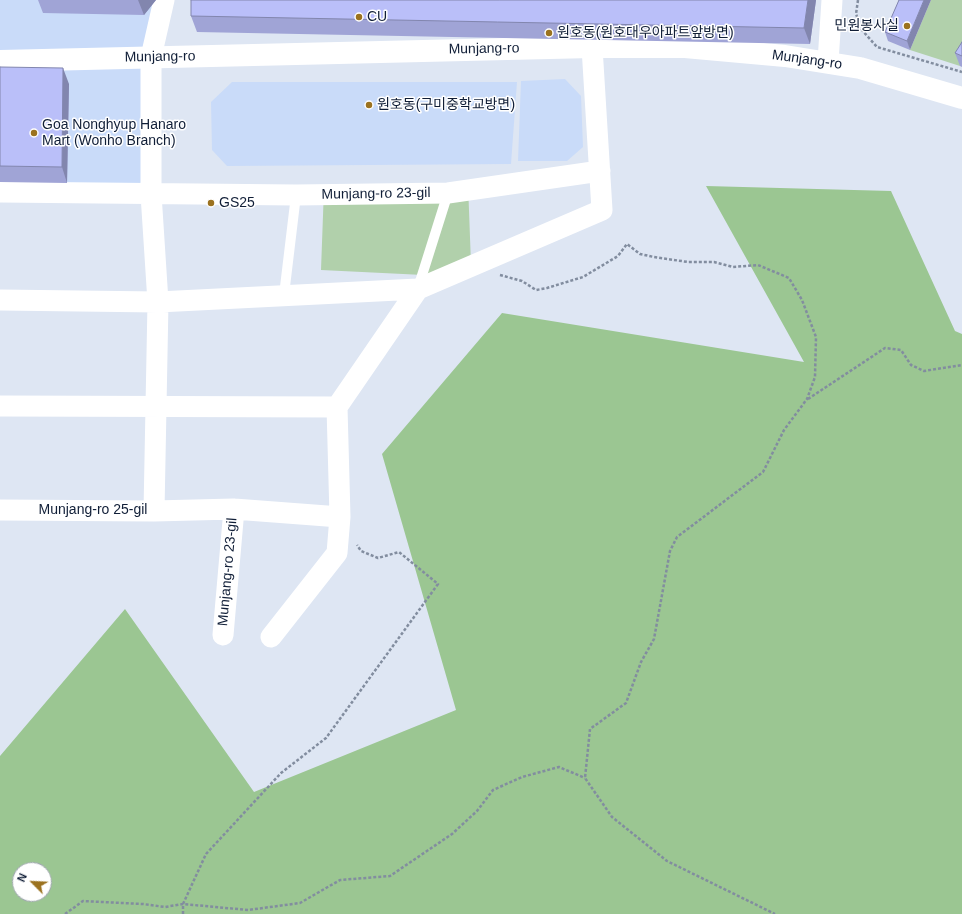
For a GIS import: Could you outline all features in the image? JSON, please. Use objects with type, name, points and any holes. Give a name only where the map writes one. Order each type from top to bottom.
[{"type":"street","name":"Munjang-ro 25-gil","points":[[0,510],[154,511],[158,302],[151,194],[151,57],[164,0]]},
{"type":"street","points":[[828,62],[832,0]]},
{"type":"street","name":"Munjang-ro","points":[[0,61],[592,47],[685,47],[785,56],[828,62],[860,68],[962,98]]},
{"type":"street","points":[[0,300],[158,302],[418,290],[602,210],[592,47]]},
{"type":"street","name":"Munjang-ro 23-gil","points":[[151,194],[296,195],[448,193],[600,171]]},
{"type":"street","points":[[0,192],[151,194]]},
{"type":"street","points":[[271,637],[337,553],[340,521],[337,407],[418,290]]},
{"type":"street","points":[[0,406],[337,407]]},
{"type":"street","name":"Munjang-ro 23-gil","points":[[154,511],[234,509],[340,521]]},
{"type":"street","name":"Munjang-ro 23-gil","points":[[222,634],[234,509]]},
{"type":"lane","points":[[418,290],[448,193]]},
{"type":"lane","points":[[284,295],[296,195]]},
{"type":"path","points":[[858,0],[856,14],[862,30],[877,46],[962,72]]},
{"type":"path","points":[[479,263],[495,274],[522,281],[536,290],[583,277],[618,256],[627,244],[640,254],[654,257],[688,262],[714,262],[733,266],[758,265],[771,269],[789,278],[802,300],[816,336],[815,377],[807,399],[784,430],[763,472],[677,537],[670,551],[654,639],[641,662],[626,703],[590,729],[585,778]]},
{"type":"path","points":[[807,399],[885,348],[901,350],[910,365],[924,371],[962,365]]},
{"type":"path","points":[[183,914],[183,904],[206,854],[282,772],[326,738],[438,584],[399,552],[378,558],[362,551],[340,521]]},
{"type":"path","points":[[65,914],[83,901],[143,904],[165,907],[183,904],[248,910],[300,903],[340,880],[390,876],[452,834],[477,811],[493,790],[522,777],[560,767],[585,778],[612,817],[667,861],[775,914]]},
{"type":"shaded area","points":[[0,0],[164,0],[151,194],[0,192]]},
{"type":"shaded area","points":[[565,79],[581,96],[583,147],[567,161],[518,161],[521,81]]},
{"type":"shaded area","points":[[232,82],[517,82],[511,164],[227,166],[212,150],[211,102]]},
{"type":"green space","points":[[931,0],[962,0],[962,62],[960,66],[910,50]]},
{"type":"green space","points":[[468,184],[471,264],[444,276],[321,270],[324,188]]},
{"type":"green space","points":[[706,186],[891,191],[955,331],[962,334],[962,914],[0,914],[0,756],[125,609],[254,792],[456,710],[382,454],[502,313],[804,362]]},
{"type":"building","points":[[191,0],[808,0],[804,28],[191,16]]},
{"type":"building","name":"민원봉사실","points":[[899,0],[924,0],[907,41],[885,32]]},
{"type":"building","points":[[962,42],[962,56],[955,53]]},
{"type":"building","name":"Goa Nonghyup Hanaro Mart (Wonho Branch)","points":[[0,67],[63,68],[62,167],[0,166]]},
{"type":"place","name":"CU","points":[[359,17]]},
{"type":"place","name":"민원봉사실","points":[[907,26]]},
{"type":"place","name":"원호동(원호대우아파트앞방면)","points":[[549,33]]},
{"type":"place","name":"원호동(구미중학교방면)","points":[[369,105]]},
{"type":"place","name":"Goa Nonghyup Hanaro Mart (Wonho Branch)","points":[[34,133]]},
{"type":"place","name":"GS25","points":[[211,203]]}]
